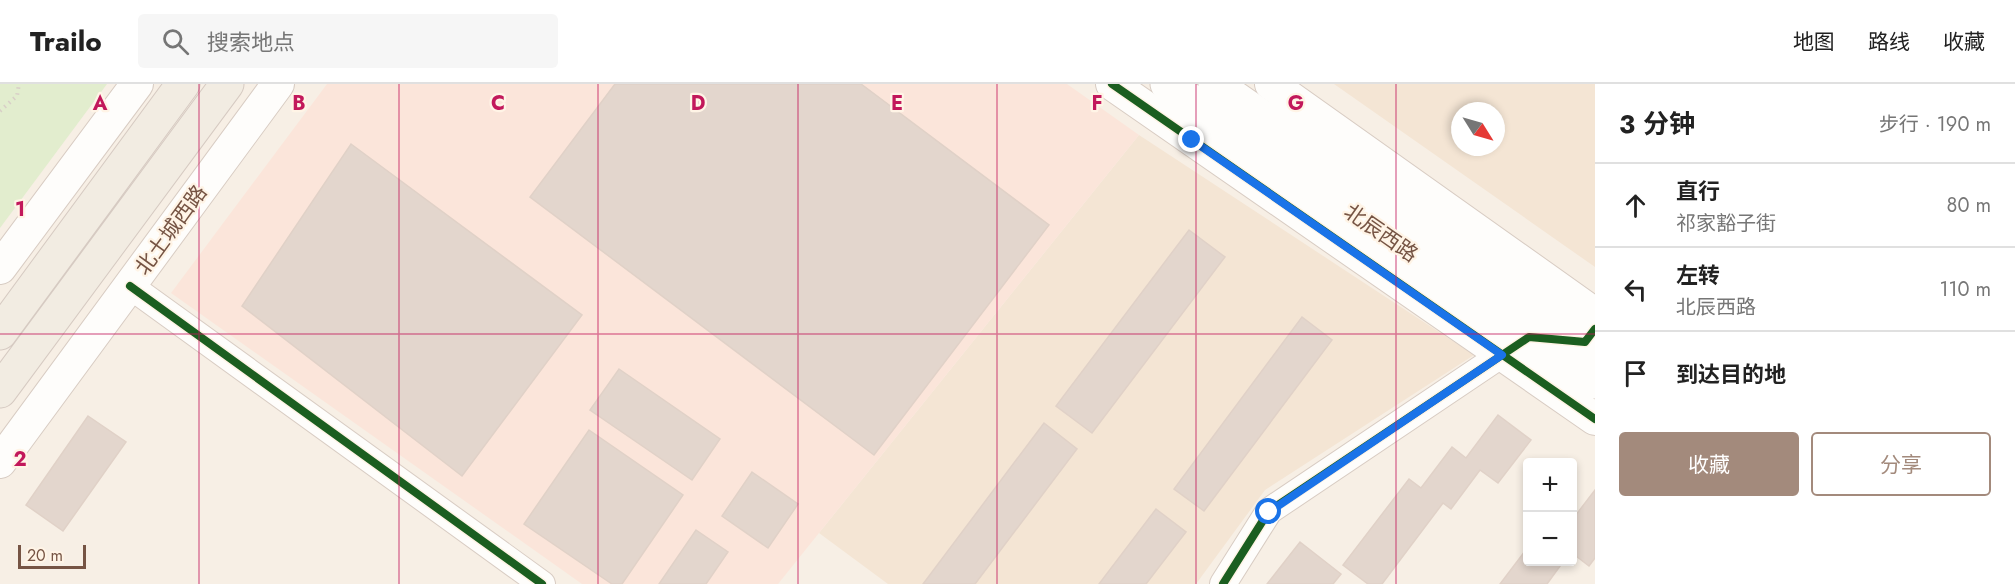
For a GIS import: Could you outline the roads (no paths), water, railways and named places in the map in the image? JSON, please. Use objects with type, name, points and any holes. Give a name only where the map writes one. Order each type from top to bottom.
[{"type":"main road","points":[[0,333],[183,84]]},
{"type":"main road","name":"北土城西路","points":[[0,391],[227,84]]},
{"type":"main road","name":"北辰西路","points":[[1167,84],[1595,382]]},
{"type":"main road","name":"北辰西路","points":[[1215,84],[1593,333]]},
{"type":"street","points":[[0,268],[137,84]]},
{"type":"street","name":"北土城西路","points":[[0,462],[278,84]]},
{"type":"street","name":"北辰西路","points":[[1112,84],[1595,419]]},
{"type":"street","points":[[1271,84],[1593,333]]},
{"type":"street","points":[[130,286],[542,584]]},
{"type":"street","points":[[1223,584],[1269,512],[1529,337],[1593,333]]}]
